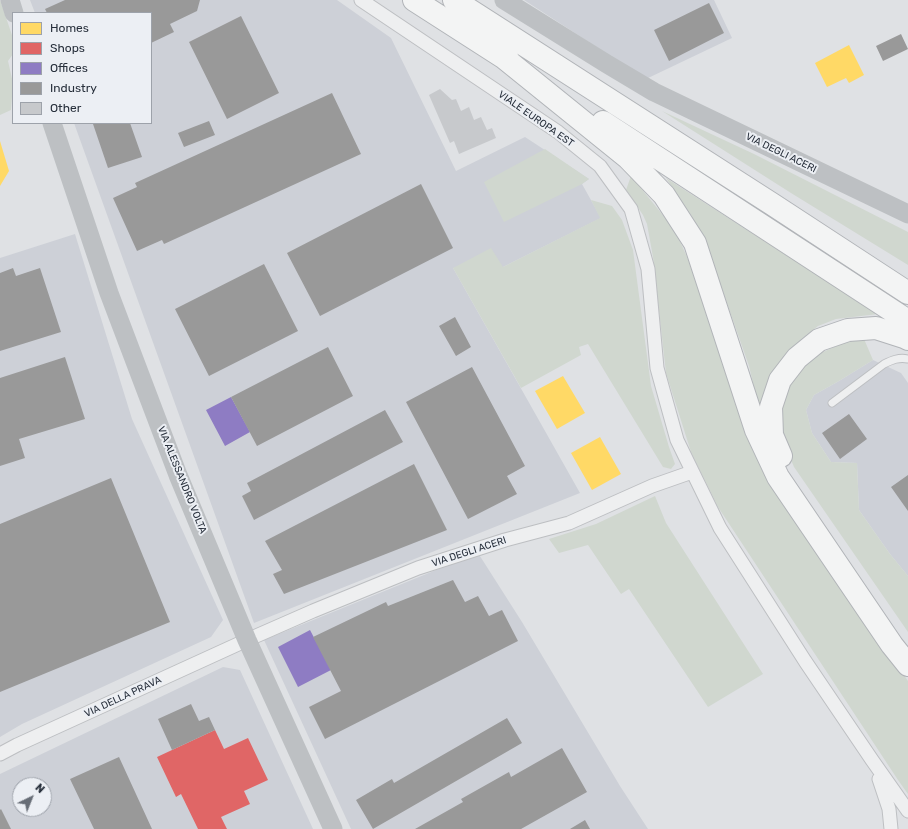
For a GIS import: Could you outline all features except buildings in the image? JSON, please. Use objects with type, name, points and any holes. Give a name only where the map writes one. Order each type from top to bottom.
[{"type":"highway","points":[[414,0],[498,53],[908,321]]},
{"type":"highway","points":[[454,0],[908,293]]},
{"type":"highway","points":[[498,53],[628,158],[664,195],[695,243],[756,430],[778,477],[892,645],[908,665]]},
{"type":"highway","points":[[772,204],[908,277]]},
{"type":"highway","points":[[908,339],[876,328],[848,330],[820,340],[797,358],[780,380],[771,407],[772,435],[788,471],[908,647]]},
{"type":"street","points":[[10,0],[14,12]]},
{"type":"street","name":"VIALE EUROPA EST","points":[[361,0],[558,132],[600,166],[631,209],[648,269],[658,368],[677,440],[720,528],[805,661],[872,760]]},
{"type":"street","name":"VIA DEGLI ACERI","points":[[504,0],[654,92],[908,214]]},
{"type":"street","name":"VIA ALESSANDRO VOLTA","points":[[52,124],[109,293],[178,475],[247,640],[333,829]]},
{"type":"street","name":"VIA DEGLI ACERI","points":[[247,640],[418,568],[505,540],[569,523],[652,486],[692,472]]},
{"type":"street","name":"VIA DELLA PRAVA","points":[[0,754],[247,640]]},
{"type":"street","points":[[872,760],[908,811]]},
{"type":"street","points":[[872,760],[889,809],[891,829]]},
{"type":"lane","points":[[832,402],[884,364],[894,359],[902,358],[908,360]]},
{"type":"shaded area","points":[[0,0],[12,35],[12,55],[8,61],[12,79],[12,96],[11,110],[0,115]]},
{"type":"shaded area","points":[[30,0],[337,0],[391,38],[456,171],[525,137],[589,179],[582,184],[601,218],[503,267],[453,268],[580,493],[254,623],[74,124],[152,124],[152,12],[35,12]]},
{"type":"shaded area","points":[[524,0],[714,0],[732,38],[646,79]]},
{"type":"shaded area","points":[[662,111],[754,154],[908,232],[908,265],[791,193]]},
{"type":"shaded area","points":[[545,149],[589,179],[582,184],[504,222],[484,182]]},
{"type":"shaded area","points":[[631,176],[675,230],[816,547],[908,681],[908,794],[718,507],[691,452],[666,373],[653,257],[647,224],[643,215],[626,190]]},
{"type":"shaded area","points":[[666,178],[878,314],[836,319],[818,326],[803,338],[775,369],[759,408],[749,366],[709,252],[691,215]]},
{"type":"shaded area","points":[[591,200],[612,206],[622,220],[633,250],[651,386],[675,464],[671,469],[663,467],[588,344],[579,347],[581,355],[521,388],[453,268],[491,248],[503,267],[600,218]]},
{"type":"shaded area","points":[[75,234],[132,419],[223,620],[211,637],[22,724],[0,737],[0,258]]},
{"type":"shaded area","points":[[864,339],[873,360],[814,395],[806,410],[812,433],[831,462],[857,463],[859,510],[890,554],[908,576],[908,632],[794,467],[782,438],[778,408],[788,382],[802,364],[845,342]]},
{"type":"shaded area","points":[[873,360],[901,373],[908,383],[908,576],[890,554],[859,510],[857,463],[831,462],[812,433],[806,410],[814,395]]},
{"type":"shaded area","points":[[655,496],[666,523],[763,674],[708,707],[629,589],[621,594],[588,545],[559,553],[549,539],[596,524]]},
{"type":"shaded area","points":[[478,553],[522,622],[620,786],[648,829],[351,829],[264,640]]},
{"type":"shaded area","points":[[223,667],[240,670],[313,829],[0,829],[0,774]]}]
